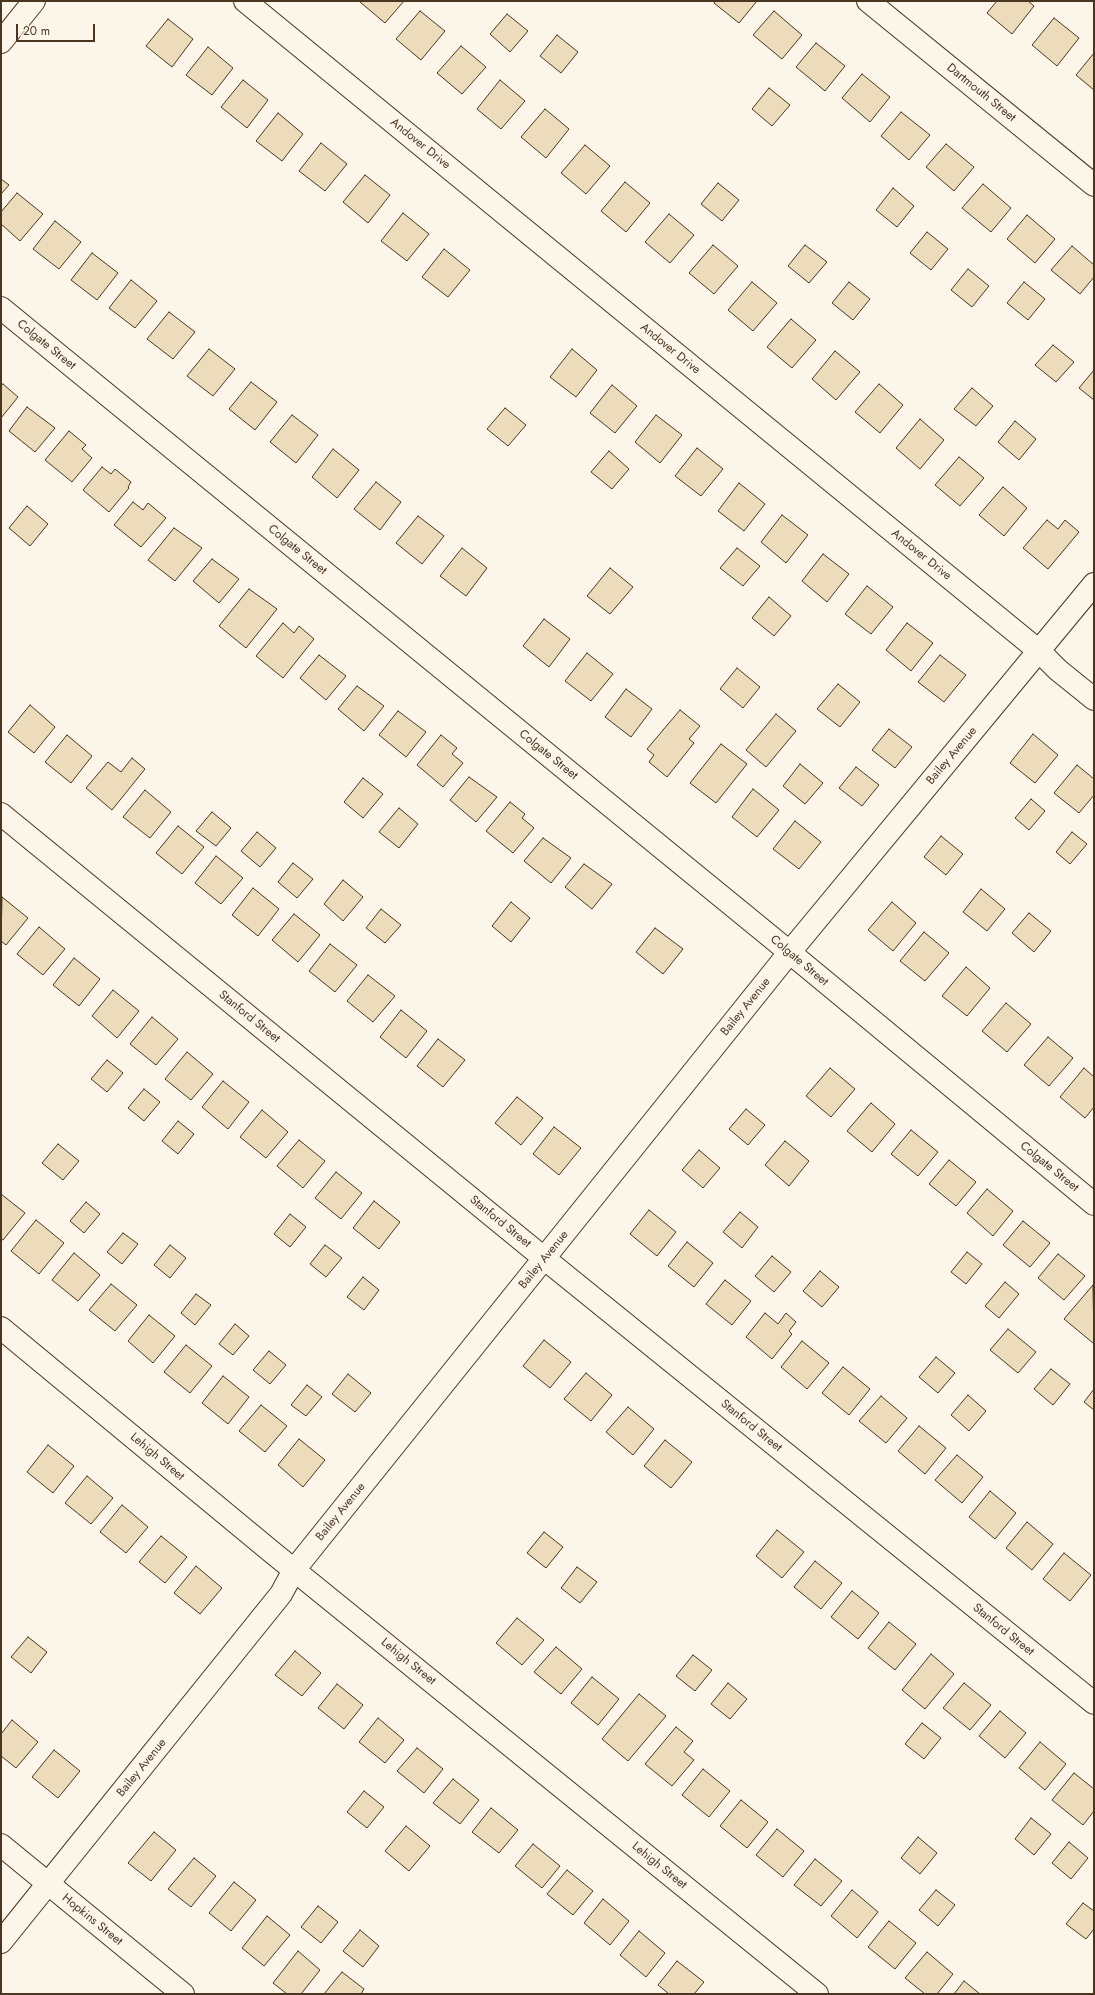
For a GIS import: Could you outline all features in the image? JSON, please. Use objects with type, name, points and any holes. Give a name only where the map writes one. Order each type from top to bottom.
[{"type":"street","points":[[1,42],[34,1]]},
{"type":"street","name":"Andover Drive","points":[[245,1],[1040,651],[1058,670],[1094,699]]},
{"type":"street","name":"Dartmouth Street","points":[[868,1],[1094,185]]},
{"type":"street","name":"Colgate Street","points":[[1,308],[1094,1204]]},
{"type":"street","name":"Bailey Avenue","points":[[1,1942],[281,1594],[294,1570],[789,953],[1094,584]]},
{"type":"street","name":"Stanford Street","points":[[1,814],[544,1259],[1094,1703]]},
{"type":"street","name":"Lehigh Street","points":[[1,1328],[294,1570],[817,1994]]},
{"type":"street","name":"Hopkins Street","points":[[1,1845],[183,1994]]},
{"type":"building","points":[[404,1],[385,23],[360,2]]},
{"type":"building","points":[[715,1],[757,1],[739,23],[714,3]]},
{"type":"building","points":[[997,1],[1028,1],[1034,6],[1012,34],[987,13]]},
{"type":"building","points":[[420,11],[445,31],[421,60],[396,39]]},
{"type":"building","points":[[774,11],[802,35],[782,59],[753,35]]},
{"type":"building","points":[[507,14],[528,31],[510,52],[490,34]]},
{"type":"building","points":[[1054,18],[1079,38],[1057,66],[1032,45]]},
{"type":"building","points":[[168,19],[193,39],[172,67],[146,46]]},
{"type":"building","points":[[557,35],[578,52],[561,73],[540,56]]},
{"type":"building","points":[[816,43],[845,66],[825,91],[796,67]]},
{"type":"building","points":[[461,46],[486,67],[462,94],[437,73]]},
{"type":"building","points":[[208,47],[233,68],[212,95],[186,75]]},
{"type":"building","points":[[1094,53],[1094,90],[1076,75]]},
{"type":"building","points":[[862,74],[890,97],[870,122],[842,98]]},
{"type":"building","points":[[243,80],[268,100],[247,128],[221,107]]},
{"type":"building","points":[[500,80],[525,101],[501,129],[477,109]]},
{"type":"building","points":[[769,88],[790,105],[772,126],[752,109]]},
{"type":"building","points":[[545,109],[569,129],[546,158],[521,137]]},
{"type":"building","points":[[901,112],[930,135],[909,160],[881,136]]},
{"type":"building","points":[[278,113],[303,134],[282,161],[256,141]]},
{"type":"building","points":[[321,143],[347,164],[325,191],[299,171]]},
{"type":"building","points":[[946,144],[974,167],[954,191],[926,167]]},
{"type":"building","points":[[585,145],[610,166],[586,194],[561,173]]},
{"type":"building","points":[[365,175],[390,195],[368,223],[343,202]]},
{"type":"building","points":[[1,179],[9,185],[1,194]]},
{"type":"building","points":[[625,182],[650,203],[626,232],[601,211]]},
{"type":"building","points":[[718,183],[739,200],[722,221],[701,204]]},
{"type":"building","points":[[983,184],[1011,208],[991,232],[962,208]]},
{"type":"building","points":[[893,188],[914,206],[897,227],[876,210]]},
{"type":"building","points":[[17,193],[43,214],[20,241],[1,224],[1,212]]},
{"type":"building","points":[[403,213],[429,234],[407,261],[381,241]]},
{"type":"building","points":[[669,214],[694,235],[670,263],[645,242]]},
{"type":"building","points":[[1027,215],[1055,239],[1035,263],[1007,239]]},
{"type":"building","points":[[55,221],[81,242],[59,269],[33,249]]},
{"type":"building","points":[[927,232],[948,249],[931,270],[910,253]]},
{"type":"building","points":[[713,245],[738,266],[714,294],[689,273]]},
{"type":"building","points":[[805,245],[827,262],[809,283],[788,266]]},
{"type":"building","points":[[1072,246],[1094,265],[1094,277],[1080,294],[1051,270]]},
{"type":"building","points":[[444,249],[470,270],[448,297],[422,277]]},
{"type":"building","points":[[92,253],[118,273],[97,300],[71,280]]},
{"type":"building","points":[[968,269],[989,286],[972,307],[951,290]]},
{"type":"building","points":[[131,280],[157,301],[135,328],[109,308]]},
{"type":"building","points":[[752,282],[777,303],[753,331],[728,310]]},
{"type":"building","points":[[849,282],[870,299],[853,320],[832,303]]},
{"type":"building","points":[[1024,282],[1045,299],[1028,320],[1007,303]]},
{"type":"building","points":[[169,312],[195,332],[173,359],[147,339]]},
{"type":"building","points":[[791,319],[816,340],[792,368],[767,347]]},
{"type":"building","points":[[1053,345],[1074,362],[1056,382],[1035,365]]},
{"type":"building","points":[[209,349],[235,369],[213,396],[187,376]]},
{"type":"building","points":[[572,349],[597,370],[576,397],[550,377]]},
{"type":"building","points":[[835,351],[860,372],[836,400],[812,379]]},
{"type":"building","points":[[1094,370],[1094,400],[1079,388]]},
{"type":"building","points":[[251,382],[277,402],[255,430],[229,409]]},
{"type":"building","points":[[3,384],[18,397],[1,418],[1,385]]},
{"type":"building","points":[[879,384],[903,405],[880,433],[855,412]]},
{"type":"building","points":[[612,385],[637,406],[615,433],[590,413]]},
{"type":"building","points":[[972,388],[993,406],[976,426],[954,409]]},
{"type":"building","points":[[27,407],[55,428],[35,452],[9,431]]},
{"type":"building","points":[[505,408],[526,425],[508,446],[487,429]]},
{"type":"building","points":[[292,415],[318,435],[296,463],[270,442]]},
{"type":"building","points":[[656,415],[682,435],[660,463],[635,442]]},
{"type":"building","points":[[920,419],[944,440],[920,469],[896,448]]},
{"type":"building","points":[[1015,421],[1036,439],[1019,460],[998,442]]},
{"type":"building","points":[[69,431],[86,445],[82,449],[92,458],[72,482],[45,460]]},
{"type":"building","points":[[697,448],[723,469],[701,496],[675,476]]},
{"type":"building","points":[[333,449],[359,470],[337,498],[312,477]]},
{"type":"building","points":[[609,451],[629,469],[612,489],[591,472]]},
{"type":"building","points":[[959,457],[984,478],[960,506],[935,485]]},
{"type":"building","points":[[102,467],[111,474],[115,469],[131,482],[128,487],[129,488],[109,512],[83,490]]},
{"type":"building","points":[[376,482],[401,502],[380,530],[354,509]]},
{"type":"building","points":[[739,483],[765,504],[744,531],[718,511]]},
{"type":"building","points":[[1003,487],[1027,508],[1004,536],[979,515]]},
{"type":"building","points":[[133,502],[143,510],[148,503],[166,518],[141,547],[114,525]]},
{"type":"building","points":[[27,506],[48,524],[30,546],[9,528]]},
{"type":"building","points":[[782,515],[808,535],[786,563],[761,542]]},
{"type":"building","points":[[418,516],[444,536],[422,564],[396,543]]},
{"type":"building","points":[[1047,520],[1058,529],[1065,520],[1079,532],[1048,569],[1023,548]]},
{"type":"building","points":[[174,528],[202,548],[175,581],[148,560]]},
{"type":"building","points":[[462,548],[487,568],[466,596],[440,576]]},
{"type":"building","points":[[737,548],[760,566],[743,586],[720,568]]},
{"type":"building","points":[[823,554],[849,574],[827,602],[802,581]]},
{"type":"building","points":[[212,559],[239,579],[219,603],[193,581]]},
{"type":"building","points":[[610,568],[633,587],[610,614],[587,596]]},
{"type":"building","points":[[867,586],[893,607],[871,634],[845,614]]},
{"type":"building","points":[[249,589],[277,609],[246,648],[219,626]]},
{"type":"building","points":[[769,597],[791,616],[774,636],[752,618]]},
{"type":"building","points":[[544,619],[570,639],[549,667],[523,646]]},
{"type":"building","points":[[283,623],[294,633],[299,626],[314,639],[283,678],[256,656]]},
{"type":"building","points":[[907,623],[933,643],[911,671],[886,650]]},
{"type":"building","points":[[587,653],[613,674],[591,701],[565,681]]},
{"type":"building","points":[[319,655],[346,676],[326,700],[300,678]]},
{"type":"building","points":[[940,655],[966,675],[944,702],[918,682]]},
{"type":"building","points":[[737,668],[760,687],[743,708],[720,689]]},
{"type":"building","points":[[838,684],[860,702],[840,727],[817,709]]},
{"type":"building","points":[[357,686],[384,706],[364,731],[338,709]]},
{"type":"building","points":[[626,689],[652,709],[631,737],[605,717]]},
{"type":"building","points":[[30,705],[55,727],[34,753],[8,732]]},
{"type":"building","points":[[680,710],[700,726],[689,739],[694,743],[667,777],[649,762],[654,755],[647,749]]},
{"type":"building","points":[[398,711],[426,732],[406,757],[379,735]]},
{"type":"building","points":[[776,714],[796,731],[766,767],[746,750]]},
{"type":"building","points":[[889,729],[912,747],[895,768],[872,750]]},
{"type":"building","points":[[1033,734],[1058,755],[1035,783],[1010,763]]},
{"type":"building","points":[[67,735],[92,756],[71,783],[45,762]]},
{"type":"building","points":[[441,735],[457,748],[452,754],[463,763],[443,787],[417,765]]},
{"type":"building","points":[[721,744],[747,764],[716,803],[690,783]]},
{"type":"building","points":[[132,758],[145,769],[112,810],[86,788],[108,762],[121,772]]},
{"type":"building","points":[[800,764],[823,783],[805,804],[783,786]]},
{"type":"building","points":[[1077,765],[1094,779],[1094,795],[1079,813],[1054,793]]},
{"type":"building","points":[[856,767],[879,785],[862,806],[839,788]]},
{"type":"building","points":[[469,777],[497,797],[476,822],[450,800]]},
{"type":"building","points":[[363,778],[383,794],[363,818],[344,802]]},
{"type":"building","points":[[753,789],[779,810],[757,837],[732,817]]},
{"type":"building","points":[[145,790],[171,812],[150,838],[123,817]]},
{"type":"building","points":[[1031,799],[1045,811],[1029,830],[1015,818]]},
{"type":"building","points":[[510,802],[525,814],[522,818],[534,828],[513,853],[486,831]]},
{"type":"building","points":[[399,808],[418,824],[399,848],[379,832]]},
{"type":"building","points":[[212,812],[231,828],[216,846],[196,831]]},
{"type":"building","points":[[795,821],[821,842],[799,869],[773,849]]},
{"type":"building","points":[[178,826],[204,847],[182,874],[156,853]]},
{"type":"building","points":[[257,832],[276,848],[260,867],[241,851]]},
{"type":"building","points":[[1072,832],[1087,844],[1070,864],[1056,852]]},
{"type":"building","points":[[941,836],[963,854],[946,875],[924,857]]},
{"type":"building","points":[[543,838],[571,858],[551,883],[524,861]]},
{"type":"building","points":[[216,856],[243,878],[221,904],[195,883]]},
{"type":"building","points":[[293,863],[313,879],[297,898],[278,882]]},
{"type":"building","points":[[584,864],[612,884],[592,909],[565,887]]},
{"type":"building","points":[[343,880],[363,897],[343,921],[324,904]]},
{"type":"building","points":[[253,888],[279,909],[258,936],[232,915]]},
{"type":"building","points":[[981,889],[1005,909],[987,931],[963,912]]},
{"type":"building","points":[[2,897],[28,918],[6,945],[1,941]]},
{"type":"building","points":[[511,902],[530,918],[511,942],[492,926]]},
{"type":"building","points":[[892,902],[916,923],[893,951],[868,930]]},
{"type":"building","points":[[381,909],[401,925],[385,943],[366,928]]},
{"type":"building","points":[[1029,913],[1051,931],[1034,952],[1012,933]]},
{"type":"building","points":[[294,914],[320,935],[298,962],[272,940]]},
{"type":"building","points":[[39,927],[65,949],[43,975],[17,954]]},
{"type":"building","points":[[655,928],[683,949],[663,974],[636,952]]},
{"type":"building","points":[[924,932],[949,953],[925,981],[900,961]]},
{"type":"building","points":[[330,944],[357,965],[335,992],[309,971]]},
{"type":"building","points":[[74,958],[100,979],[79,1006],[53,985]]},
{"type":"building","points":[[966,967],[990,988],[967,1016],[942,996]]},
{"type":"building","points":[[368,975],[395,996],[373,1022],[347,1001]]},
{"type":"building","points":[[113,990],[139,1011],[117,1038],[92,1016]]},
{"type":"building","points":[[1006,1003],[1031,1024],[1007,1052],[982,1031]]},
{"type":"building","points":[[401,1010],[427,1031],[406,1058],[380,1037]]},
{"type":"building","points":[[152,1017],[178,1039],[156,1065],[130,1044]]},
{"type":"building","points":[[1048,1037],[1073,1058],[1049,1086],[1024,1065]]},
{"type":"building","points":[[438,1039],[465,1060],[443,1087],[417,1066]]},
{"type":"building","points":[[187,1052],[213,1074],[191,1100],[165,1079]]},
{"type":"building","points":[[107,1060],[123,1073],[107,1092],[91,1079]]},
{"type":"building","points":[[830,1068],[855,1089],[831,1117],[806,1096]]},
{"type":"building","points":[[1084,1068],[1094,1077],[1094,1107],[1085,1118],[1060,1097]]},
{"type":"building","points":[[223,1081],[249,1102],[228,1129],[202,1107]]},
{"type":"building","points":[[144,1089],[160,1102],[144,1121],[128,1108]]},
{"type":"building","points":[[517,1097],[543,1118],[521,1145],[495,1123]]},
{"type":"building","points":[[871,1103],[895,1124],[872,1152],[847,1131]]},
{"type":"building","points":[[746,1109],[765,1125],[748,1145],[729,1129]]},
{"type":"building","points":[[262,1110],[288,1132],[266,1158],[240,1137]]},
{"type":"building","points":[[178,1121],[194,1134],[178,1154],[162,1141]]},
{"type":"building","points":[[554,1127],[581,1148],[559,1175],[533,1154]]},
{"type":"building","points":[[911,1130],[938,1152],[918,1176],[891,1154]]},
{"type":"building","points":[[299,1140],[325,1161],[303,1188],[277,1166]]},
{"type":"building","points":[[785,1141],[809,1161],[789,1186],[765,1165]]},
{"type":"building","points":[[58,1144],[79,1161],[63,1180],[42,1163]]},
{"type":"building","points":[[699,1150],[720,1168],[703,1188],[682,1170]]},
{"type":"building","points":[[949,1160],[976,1182],[956,1206],[929,1184]]},
{"type":"building","points":[[336,1172],[362,1193],[341,1219],[315,1198]]},
{"type":"building","points":[[987,1189],[1013,1211],[993,1236],[967,1213]]},
{"type":"building","points":[[1,1194],[25,1213],[3,1240],[1,1239]]},
{"type":"building","points":[[374,1201],[400,1222],[379,1249],[353,1228]]},
{"type":"building","points":[[86,1202],[100,1214],[84,1233],[70,1221]]},
{"type":"building","points":[[649,1210],[676,1232],[657,1256],[630,1234]]},
{"type":"building","points":[[740,1212],[758,1227],[742,1248],[723,1232]]},
{"type":"building","points":[[290,1214],[306,1227],[290,1247],[274,1234]]},
{"type":"building","points":[[36,1220],[64,1243],[39,1274],[11,1251]]},
{"type":"building","points":[[1023,1221],[1050,1243],[1030,1267],[1003,1245]]},
{"type":"building","points":[[123,1233],[138,1244],[122,1264],[107,1252]]},
{"type":"building","points":[[687,1242],[713,1263],[694,1287],[668,1266]]},
{"type":"building","points":[[170,1245],[186,1258],[170,1278],[154,1265]]},
{"type":"building","points":[[325,1245],[342,1258],[326,1277],[310,1264]]},
{"type":"building","points":[[967,1252],[982,1264],[966,1284],[951,1272]]},
{"type":"building","points":[[74,1253],[100,1275],[78,1301],[52,1280]]},
{"type":"building","points":[[1058,1254],[1085,1276],[1064,1300],[1038,1278]]},
{"type":"building","points":[[772,1256],[791,1272],[774,1292],[755,1276]]},
{"type":"building","points":[[820,1271],[839,1287],[822,1307],[803,1291]]},
{"type":"building","points":[[363,1277],[379,1290],[364,1310],[347,1297]]},
{"type":"building","points":[[725,1280],[751,1301],[732,1325],[706,1304]]},
{"type":"building","points":[[1005,1282],[1019,1294],[999,1318],[985,1306]]},
{"type":"building","points":[[111,1284],[137,1305],[115,1331],[89,1310]]},
{"type":"building","points":[[1093,1285],[1094,1342],[1093,1343],[1064,1319]]},
{"type":"building","points":[[196,1294],[211,1305],[195,1325],[181,1313]]},
{"type":"building","points":[[765,1313],[778,1324],[786,1313],[796,1322],[789,1331],[792,1334],[772,1359],[746,1337]]},
{"type":"building","points":[[149,1315],[175,1336],[153,1363],[128,1341]]},
{"type":"building","points":[[235,1324],[249,1336],[233,1355],[219,1344]]},
{"type":"building","points":[[1008,1329],[1036,1352],[1018,1373],[990,1350]]},
{"type":"building","points":[[544,1340],[571,1362],[550,1388],[523,1366]]},
{"type":"building","points":[[802,1341],[829,1363],[807,1389],[781,1367]]},
{"type":"building","points":[[186,1345],[212,1366],[190,1393],[164,1372]]},
{"type":"building","points":[[269,1351],[286,1365],[270,1384],[253,1370]]},
{"type":"building","points":[[936,1357],[955,1373],[938,1393],[919,1377]]},
{"type":"building","points":[[843,1367],[870,1389],[849,1415],[822,1393]]},
{"type":"building","points":[[1051,1369],[1070,1384],[1053,1405],[1034,1389]]},
{"type":"building","points":[[586,1373],[612,1395],[591,1421],[564,1399]]},
{"type":"building","points":[[348,1374],[371,1393],[355,1412],[332,1394]]},
{"type":"building","points":[[223,1376],[249,1397],[228,1424],[202,1403]]},
{"type":"building","points":[[307,1385],[322,1397],[306,1416],[291,1405]]},
{"type":"building","points":[[1094,1389],[1094,1410],[1084,1402]]},
{"type":"building","points":[[968,1395],[986,1411],[969,1431],[951,1415]]},
{"type":"building","points":[[881,1396],[907,1418],[886,1443],[859,1421]]},
{"type":"building","points":[[261,1405],[287,1426],[265,1452],[239,1431]]},
{"type":"building","points":[[628,1407],[654,1429],[633,1455],[606,1432]]},
{"type":"building","points":[[919,1426],[946,1448],[925,1474],[898,1451]]},
{"type":"building","points":[[299,1439],[325,1460],[303,1487],[278,1465]]},
{"type":"building","points":[[665,1440],[692,1462],[671,1488],[644,1466]]},
{"type":"building","points":[[48,1445],[74,1466],[53,1493],[27,1472]]},
{"type":"building","points":[[957,1455],[983,1477],[962,1503],[935,1480]]},
{"type":"building","points":[[87,1476],[113,1498],[91,1524],[65,1503]]},
{"type":"building","points":[[990,1491],[1016,1513],[995,1539],[969,1517]]},
{"type":"building","points":[[122,1505],[148,1527],[126,1553],[100,1532]]},
{"type":"building","points":[[1027,1522],[1053,1544],[1032,1570],[1006,1548]]},
{"type":"building","points":[[777,1530],[804,1552],[782,1578],[756,1556]]},
{"type":"building","points":[[544,1532],[563,1547],[546,1568],[527,1553]]},
{"type":"building","points":[[161,1536],[187,1557],[165,1583],[139,1562]]},
{"type":"building","points":[[1064,1553],[1091,1575],[1070,1601],[1043,1579]]},
{"type":"building","points":[[815,1561],[842,1583],[821,1609],[794,1587]]},
{"type":"building","points":[[196,1566],[222,1588],[200,1614],[174,1593]]},
{"type":"building","points":[[577,1567],[597,1582],[580,1603],[561,1588]]},
{"type":"building","points":[[852,1591],[879,1613],[858,1639],[831,1617]]},
{"type":"building","points":[[517,1618],[544,1640],[522,1665],[496,1643]]},
{"type":"building","points":[[889,1622],[916,1644],[895,1670],[868,1648]]},
{"type":"building","points":[[28,1637],[47,1652],[31,1673],[11,1657]]},
{"type":"building","points":[[556,1647],[582,1669],[561,1694],[534,1672]]},
{"type":"building","points":[[295,1651],[321,1673],[302,1696],[275,1675]]},
{"type":"building","points":[[931,1654],[954,1674],[925,1709],[902,1690]]},
{"type":"building","points":[[693,1655],[712,1670],[695,1691],[676,1676]]},
{"type":"building","points":[[592,1677],[619,1699],[598,1725],[571,1703]]},
{"type":"building","points":[[728,1683],[747,1699],[730,1719],[711,1704]]},
{"type":"building","points":[[964,1683],[991,1705],[970,1730],[943,1708]]},
{"type":"building","points":[[337,1684],[363,1705],[344,1729],[318,1708]]},
{"type":"building","points":[[639,1694],[666,1716],[628,1761],[602,1739]]},
{"type":"building","points":[[1000,1711],[1026,1733],[1005,1758],[979,1736]]},
{"type":"building","points":[[378,1718],[404,1740],[385,1763],[359,1742]]},
{"type":"building","points":[[12,1720],[38,1742],[16,1768],[1,1756],[1,1734]]},
{"type":"building","points":[[922,1723],[941,1738],[924,1759],[905,1744]]},
{"type":"building","points":[[676,1727],[693,1741],[684,1752],[694,1760],[672,1786],[645,1764]]},
{"type":"building","points":[[1040,1742],[1066,1764],[1045,1790],[1019,1768]]},
{"type":"building","points":[[417,1748],[443,1769],[424,1793],[397,1771]]},
{"type":"building","points":[[54,1750],[80,1771],[58,1798],[32,1777]]},
{"type":"building","points":[[703,1769],[730,1791],[709,1817],[682,1795]]},
{"type":"building","points":[[1074,1773],[1094,1789],[1094,1811],[1083,1825],[1052,1800]]},
{"type":"building","points":[[453,1779],[479,1800],[460,1824],[433,1803]]},
{"type":"building","points":[[364,1791],[384,1807],[367,1828],[347,1812]]},
{"type":"building","points":[[741,1800],[768,1822],[747,1848],[720,1826]]},
{"type":"building","points":[[491,1808],[518,1830],[499,1853],[472,1832]]},
{"type":"building","points":[[1031,1818],[1051,1834],[1034,1855],[1015,1839]]},
{"type":"building","points":[[406,1826],[430,1846],[409,1871],[385,1851]]},
{"type":"building","points":[[777,1829],[804,1851],[783,1877],[756,1855]]},
{"type":"building","points":[[154,1832],[176,1850],[151,1881],[128,1863]]},
{"type":"building","points":[[918,1837],[937,1853],[920,1874],[901,1858]]},
{"type":"building","points":[[1069,1842],[1088,1858],[1071,1879],[1052,1863]]},
{"type":"building","points":[[533,1844],[560,1866],[542,1888],[515,1866]]},
{"type":"building","points":[[194,1858],[216,1876],[191,1907],[168,1889]]},
{"type":"building","points":[[815,1859],[842,1881],[821,1906],[794,1885]]},
{"type":"building","points":[[567,1870],[593,1891],[573,1915],[547,1894]]},
{"type":"building","points":[[234,1882],[256,1900],[231,1931],[209,1913]]},
{"type":"building","points":[[852,1890],[878,1912],[857,1938],[831,1916]]},
{"type":"building","points":[[936,1890],[955,1905],[938,1926],[919,1910]]},
{"type":"building","points":[[603,1899],[629,1921],[610,1945],[584,1923]]},
{"type":"building","points":[[1083,1903],[1094,1911],[1094,1929],[1086,1939],[1066,1924]]},
{"type":"building","points":[[318,1906],[338,1922],[321,1943],[301,1927]]},
{"type":"building","points":[[267,1916],[290,1935],[264,1966],[242,1948]]},
{"type":"building","points":[[889,1921],[916,1943],[895,1969],[868,1947]]},
{"type":"building","points":[[360,1930],[379,1946],[363,1967],[343,1951]]},
{"type":"building","points":[[639,1931],[665,1953],[646,1977],[620,1955]]},
{"type":"building","points":[[298,1951],[320,1970],[301,1994],[287,1994],[273,1983]]},
{"type":"building","points":[[927,1952],[953,1974],[937,1994],[925,1994],[905,1978]]},
{"type":"building","points":[[677,1961],[704,1982],[694,1994],[669,1994],[658,1985]]},
{"type":"building","points":[[342,1972],[364,1989],[361,1994],[324,1994]]},
{"type":"building","points":[[964,1981],[980,1994],[954,1994]]}]
